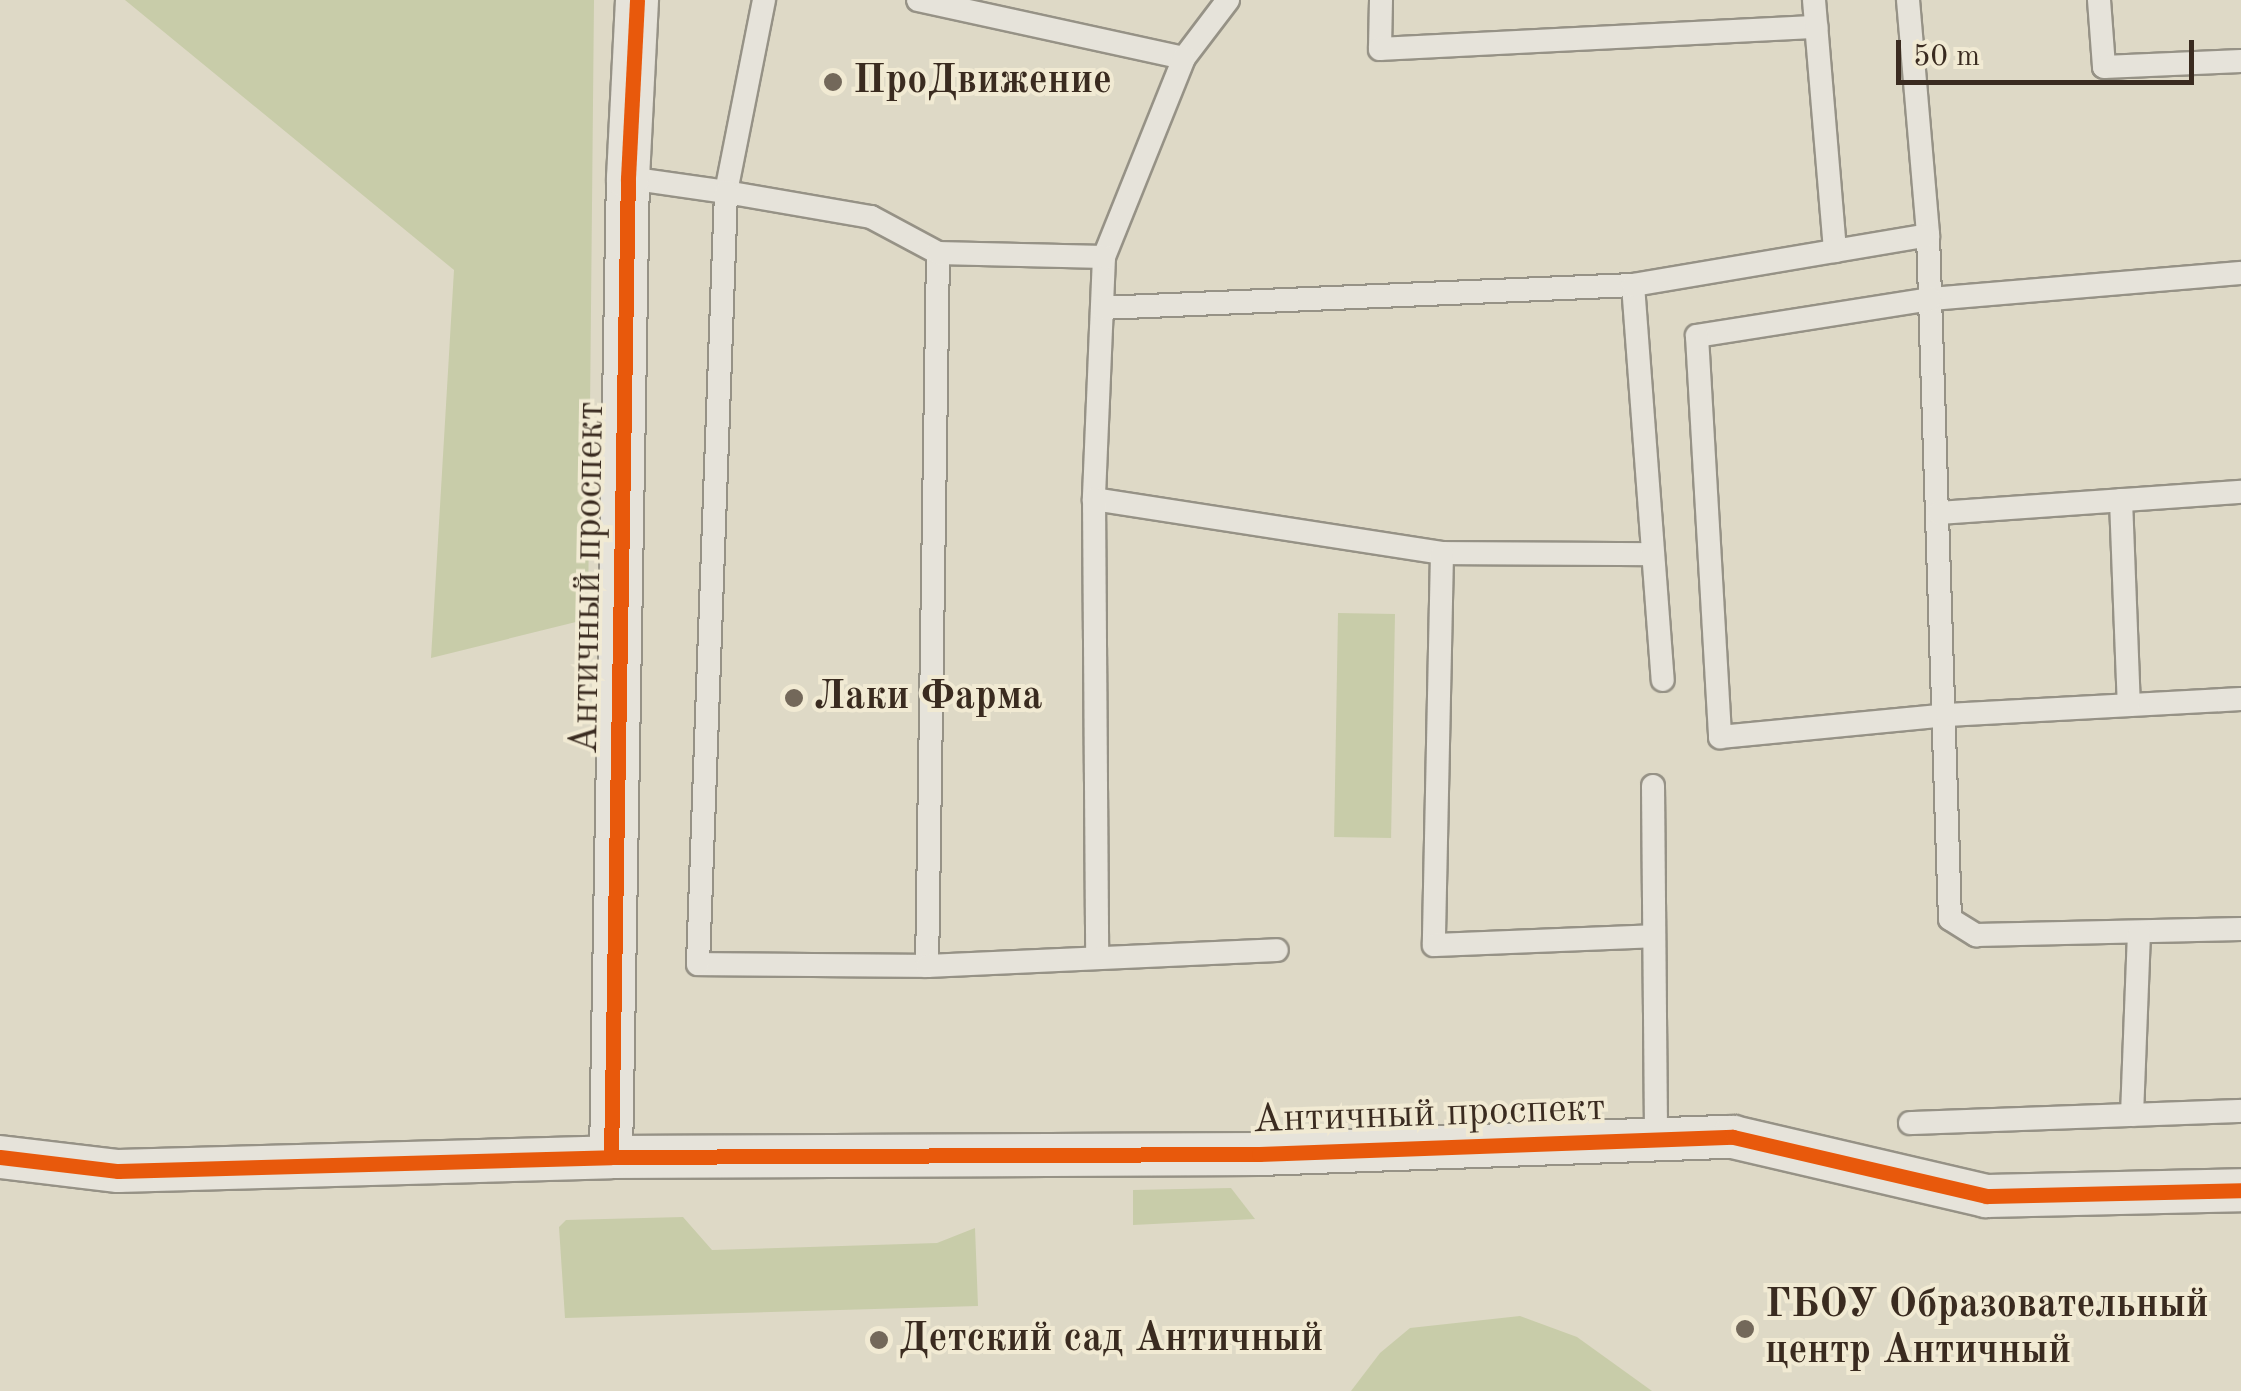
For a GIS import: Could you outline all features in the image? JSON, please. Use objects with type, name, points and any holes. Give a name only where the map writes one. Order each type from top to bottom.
[{"type":"street","name":"Античный проспект","points":[[612,1157],[628,178],[637,0]]},
{"type":"street","name":"Античный проспект","points":[[0,1157],[118,1171],[612,1157],[1259,1154],[1733,1137],[1986,1196],[2241,1190]]},
{"type":"lane","points":[[764,0],[726,192],[698,964],[927,966],[1276,950]]},
{"type":"lane","points":[[918,0],[1184,58]]},
{"type":"lane","points":[[1097,956],[1094,499],[1104,257],[1184,58],[1228,0]]},
{"type":"lane","points":[[1380,0],[1380,49],[1816,27]]},
{"type":"lane","points":[[1814,0],[1836,251]]},
{"type":"lane","points":[[1908,0],[1928,235],[1947,716],[1950,919],[1976,935],[2241,929]]},
{"type":"lane","points":[[2099,0],[2104,67],[2241,61]]},
{"type":"lane","points":[[628,178],[871,216],[938,253],[1104,257]]},
{"type":"lane","points":[[1102,308],[1633,285],[1928,235]]},
{"type":"lane","points":[[927,966],[938,253]]},
{"type":"lane","points":[[2241,273],[1930,298],[1697,336],[1720,737],[1947,716],[2241,699]]},
{"type":"lane","points":[[1633,285],[1664,680]]},
{"type":"lane","points":[[1939,513],[2241,492]]},
{"type":"lane","points":[[1094,499],[1442,553],[1652,554]]},
{"type":"lane","points":[[2121,500],[2130,705]]},
{"type":"lane","points":[[1442,553],[1434,945],[1654,936]]},
{"type":"lane","points":[[1652,786],[1656,1140]]},
{"type":"lane","points":[[2132,1115],[2139,933]]},
{"type":"lane","points":[[1910,1123],[2241,1112]]},
{"type":"green space","points":[[125,0],[594,0],[588,619],[431,658],[454,270]]},
{"type":"green space","points":[[1338,613],[1395,614],[1391,838],[1334,837]]},
{"type":"green space","points":[[1231,1188],[1255,1219],[1133,1225],[1133,1190]]},
{"type":"green space","points":[[683,1217],[712,1250],[937,1243],[975,1228],[978,1306],[565,1318],[559,1227],[566,1220]]},
{"type":"green space","points":[[1520,1316],[1577,1337],[1652,1391],[1351,1391],[1380,1353],[1410,1328]]},
{"type":"cycle path","points":[[611,1157],[628,178],[637,0]]},
{"type":"cycle path","points":[[0,1157],[118,1171],[611,1157],[1259,1154],[1733,1137],[1986,1196],[2241,1190]]},
{"type":"place","name":"ПроДвижение","points":[[833,82]]},
{"type":"place","name":"Лаки Фарма","points":[[794,698]]},
{"type":"place","name":"ГБОУ Образовательный центр Античный","points":[[1745,1329]]},
{"type":"place","name":"Детский сад Античный","points":[[879,1340]]}]
